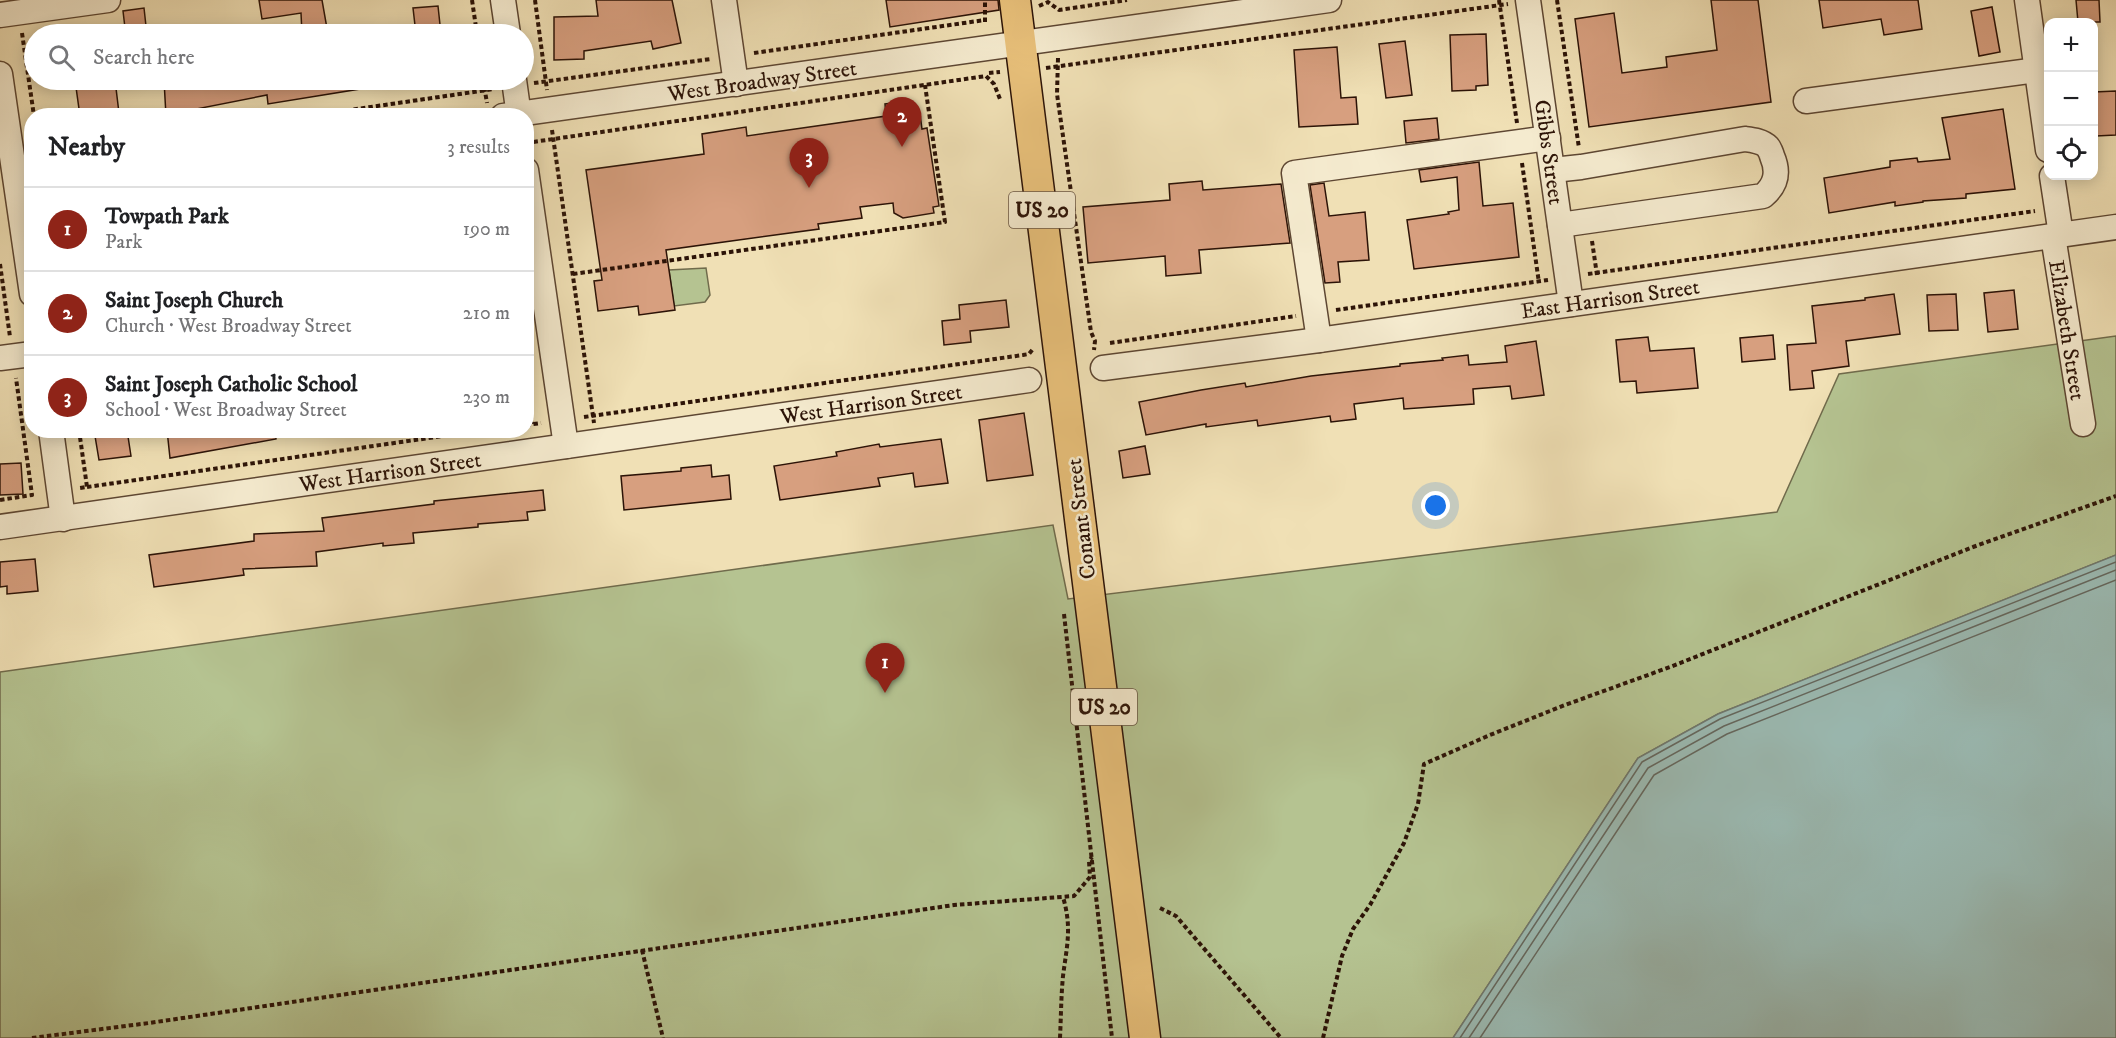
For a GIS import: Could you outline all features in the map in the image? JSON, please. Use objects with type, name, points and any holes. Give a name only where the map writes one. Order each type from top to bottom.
[{"type":"main road","name":"Conant Street","points":[[1016,7],[1145,1038]]},
{"type":"street","points":[[10,14],[108,0]]},
{"type":"street","points":[[503,0],[507,24]]},
{"type":"street","points":[[724,0],[736,84]]},
{"type":"street","name":"West Broadway Street","points":[[534,112],[1329,0]]},
{"type":"street","points":[[2027,0],[2045,126]]},
{"type":"street","name":"Gibbs Street","points":[[1528,1],[1571,304]]},
{"type":"street","points":[[1806,101],[2037,70]]},
{"type":"street","points":[[0,74],[24,240]]},
{"type":"street","points":[[513,108],[514,90]]},
{"type":"street","points":[[1319,340],[1294,173],[1548,138]]},
{"type":"street","points":[[1552,170],[1745,139],[1756,140],[1768,148],[1776,165],[1776,179],[1772,188],[1763,196],[1560,225]]},
{"type":"street","name":"Elizabeth Street","points":[[2052,180],[2057,236],[2083,424]]},
{"type":"street","name":"East Harrison Street","points":[[1099,363],[1319,340],[2116,227]]},
{"type":"street","points":[[534,282],[566,446]]},
{"type":"street","name":"West Harrison Street","points":[[0,527],[1029,380]]},
{"type":"street","points":[[52,438],[63,519]]},
{"type":"path","points":[[472,0],[476,24]]},
{"type":"path","points":[[535,0],[593,415]]},
{"type":"path","points":[[985,26],[1016,7],[1047,1],[1059,9],[1126,0]]},
{"type":"path","points":[[1058,68],[1500,3],[1528,1]]},
{"type":"path","points":[[1059,9],[1057,94],[1091,332],[1099,363]]},
{"type":"path","points":[[10,14],[24,74]]},
{"type":"path","points":[[534,82],[985,20]]},
{"type":"path","points":[[534,142],[986,76],[996,88],[1001,106]]},
{"type":"path","points":[[573,274],[945,222],[925,85]]},
{"type":"path","points":[[28,90],[32,108]]},
{"type":"path","points":[[365,108],[489,90]]},
{"type":"path","points":[[0,264],[24,430]]},
{"type":"path","points":[[534,423],[1023,355],[1029,354],[1034,345]]},
{"type":"path","points":[[0,500],[32,495],[25,438]]},
{"type":"path","points":[[87,487],[428,438]]},
{"type":"path","points":[[1323,1038],[1346,943],[1404,843],[1418,804],[1424,764],[1565,705],[1680,663],[1973,547],[2116,496]]},
{"type":"path","points":[[1064,607],[1112,1038]]},
{"type":"path","points":[[32,1038],[954,905],[1074,896],[1090,877],[1089,861],[1092,857]]},
{"type":"path","points":[[1060,1038],[1063,978],[1069,936],[1069,918],[1064,897]]},
{"type":"path","points":[[1160,909],[1176,916],[1281,1038]]},
{"type":"path","points":[[642,950],[663,1038]]},
{"type":"green space","points":[[706,268],[710,295],[705,302],[674,306],[669,270]]},
{"type":"green space","points":[[2116,336],[2116,555],[1718,714],[1638,758],[1453,1038],[0,1038],[0,672],[1053,525],[1068,599],[1777,512],[1839,374]]},
{"type":"water","points":[[2116,555],[2116,1038],[1453,1038],[1638,758],[1718,714]]},
{"type":"building","points":[[259,0],[322,0],[326,24],[302,24],[301,13],[262,19]]},
{"type":"building","points":[[596,0],[672,0],[681,43],[653,49],[651,41],[584,51],[584,59],[554,60],[554,17],[598,16]]},
{"type":"building","points":[[886,0],[998,0],[999,10],[890,27]]},
{"type":"building","points":[[1711,0],[1758,0],[1771,102],[1589,127],[1575,19],[1614,13],[1622,73],[1667,67],[1666,57],[1717,50]]},
{"type":"building","points":[[1819,0],[1918,0],[1922,29],[1884,35],[1881,19],[1823,28]]},
{"type":"building","points":[[2076,0],[2099,0],[2100,22],[2098,18],[2078,18]]},
{"type":"building","points":[[438,6],[440,24],[415,24],[413,8]]},
{"type":"building","points":[[1992,7],[2000,52],[1979,56],[1971,11]]},
{"type":"building","points":[[144,8],[146,24],[125,24],[123,11]]},
{"type":"building","points":[[1486,34],[1488,85],[1476,86],[1476,90],[1452,91],[1450,35]]},
{"type":"building","points":[[1405,41],[1412,95],[1386,98],[1379,44]]},
{"type":"building","points":[[1337,47],[1341,98],[1356,97],[1358,124],[1299,127],[1294,50]]},
{"type":"building","points":[[76,90],[116,90],[118,108],[79,108]]},
{"type":"building","points":[[165,90],[354,90],[268,104],[267,95],[201,108],[166,108]]},
{"type":"building","points":[[2116,91],[2116,135],[2098,136],[2098,92]]},
{"type":"building","points":[[902,102],[903,117],[920,114],[922,129],[927,128],[939,206],[933,207],[934,213],[903,218],[894,213],[893,203],[860,207],[862,218],[818,224],[819,229],[666,250],[675,310],[639,315],[638,306],[598,311],[594,281],[602,280],[586,170],[704,154],[702,134],[746,127],[747,136],[886,116],[885,104]]},
{"type":"building","points":[[2003,109],[2015,189],[1966,194],[1966,198],[1923,201],[1895,206],[1895,202],[1829,213],[1824,178],[1890,167],[1890,161],[1917,158],[1918,162],[1950,159],[1942,118]]},
{"type":"building","points":[[1437,118],[1439,139],[1406,143],[1404,121]]},
{"type":"building","points":[[1479,162],[1483,206],[1513,203],[1519,257],[1414,269],[1407,220],[1449,214],[1448,212],[1459,210],[1457,177],[1421,182],[1419,170]]},
{"type":"building","points":[[1202,181],[1203,190],[1281,184],[1290,243],[1199,250],[1201,273],[1166,276],[1165,256],[1088,263],[1083,207],[1170,200],[1169,184]]},
{"type":"building","points":[[1324,183],[1329,216],[1365,212],[1369,260],[1338,262],[1340,282],[1325,283],[1310,185]]},
{"type":"building","points":[[2014,290],[2018,329],[1988,332],[1984,293]]},
{"type":"building","points":[[1894,294],[1900,334],[1846,341],[1849,366],[1812,371],[1814,388],[1790,390],[1787,345],[1816,343],[1812,306]]},
{"type":"building","points":[[1956,294],[1958,330],[1929,331],[1927,295]]},
{"type":"building","points":[[1006,300],[1009,327],[970,331],[971,342],[944,345],[942,321],[960,319],[959,305]]},
{"type":"building","points":[[1773,335],[1775,359],[1742,362],[1740,338]]},
{"type":"building","points":[[1648,337],[1650,351],[1694,348],[1698,388],[1637,393],[1636,381],[1620,382],[1616,340]]},
{"type":"building","points":[[1536,341],[1544,395],[1512,399],[1510,386],[1473,389],[1474,404],[1404,409],[1403,398],[1354,404],[1356,419],[1331,422],[1330,416],[1258,426],[1257,420],[1206,427],[1206,424],[1146,435],[1139,402],[1245,383],[1246,387],[1468,355],[1469,365],[1507,362],[1505,346]]},
{"type":"building","points":[[1024,413],[1033,475],[987,481],[979,420]]},
{"type":"building","points":[[95,438],[128,438],[131,456],[99,460]]},
{"type":"building","points":[[168,438],[276,438],[276,439],[170,458]]},
{"type":"building","points":[[941,439],[948,483],[915,487],[913,473],[878,478],[880,486],[780,500],[774,466],[837,456],[836,452],[879,444],[880,447]]},
{"type":"building","points":[[1145,446],[1150,474],[1123,478],[1119,451]]},
{"type":"building","points":[[21,463],[23,494],[0,495],[0,464]]},
{"type":"building","points":[[711,465],[712,477],[729,475],[731,499],[624,510],[621,476],[681,471],[681,468]]},
{"type":"building","points":[[543,490],[545,510],[527,512],[528,520],[413,533],[414,543],[383,546],[383,543],[316,552],[317,566],[243,569],[244,575],[154,587],[149,555],[254,541],[254,534],[324,531],[322,518],[434,504],[434,501]]},
{"type":"building","points":[[35,559],[38,591],[7,594],[7,586],[0,587],[0,562]]},
{"type":"place","name":"Saint Joseph Church","points":[[902,147]]},
{"type":"place","name":"Saint Joseph Catholic School","points":[[809,188]]},
{"type":"place","name":"Towpath Park","points":[[885,693]]}]
